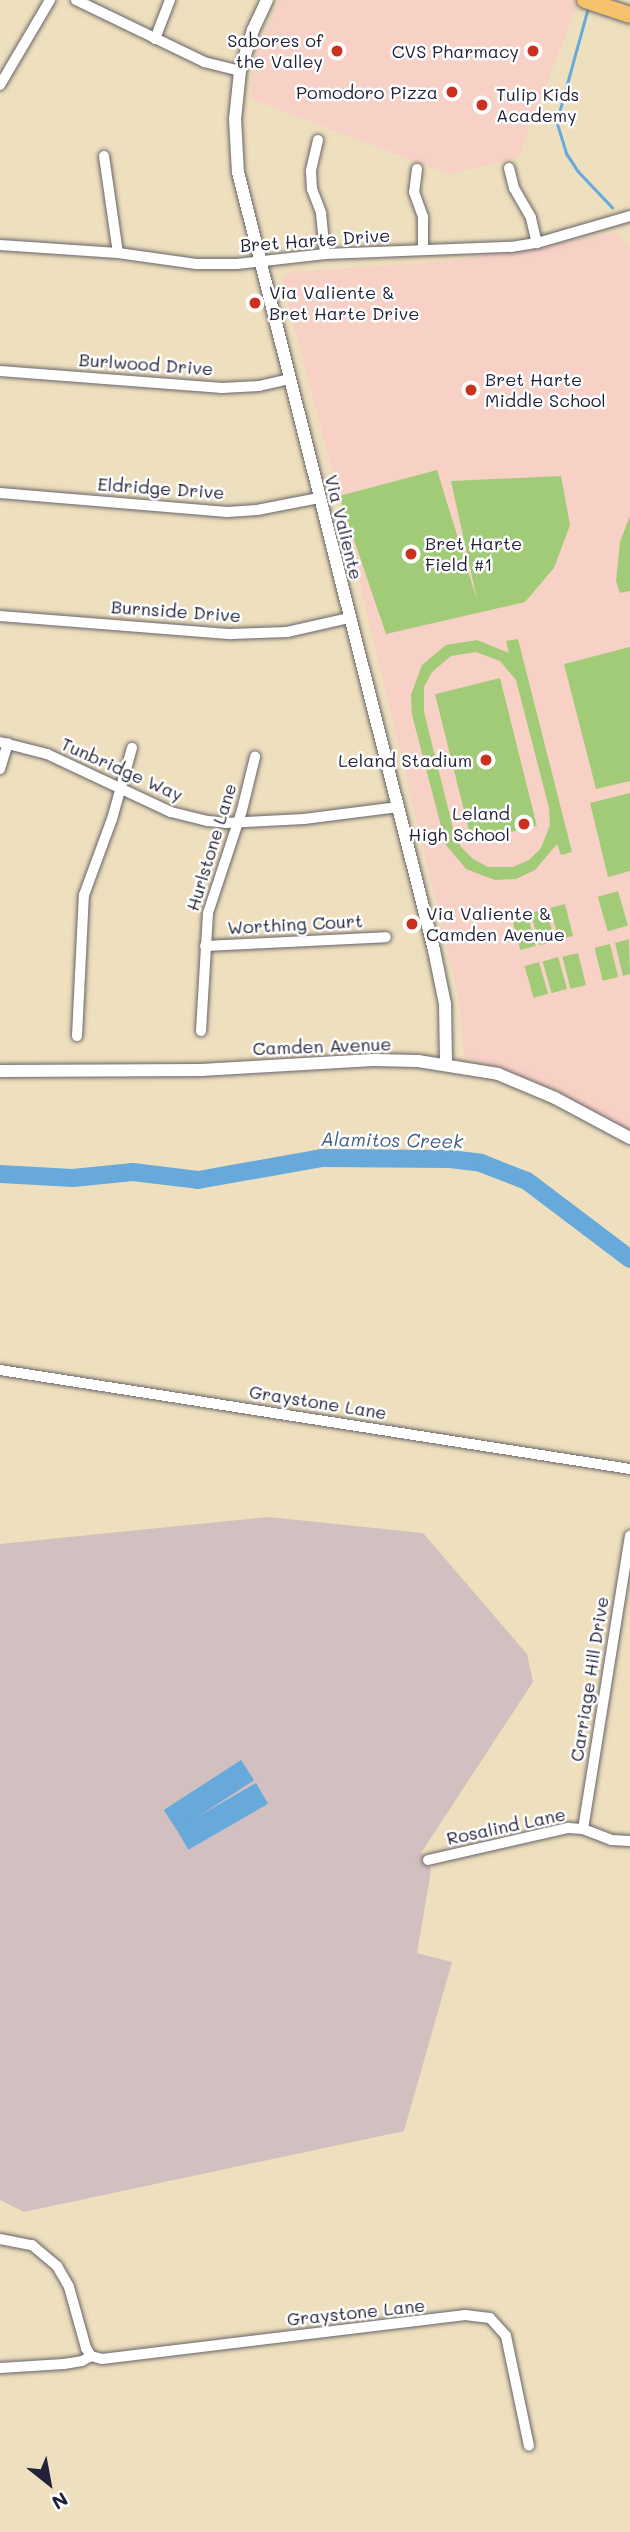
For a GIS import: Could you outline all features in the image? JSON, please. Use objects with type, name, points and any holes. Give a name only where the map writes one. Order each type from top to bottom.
[{"type":"main road","points":[[593,3],[630,15]]},
{"type":"street","points":[[0,85],[50,0]]},
{"type":"street","points":[[76,0],[204,62],[240,71]]},
{"type":"street","points":[[155,39],[170,0]]},
{"type":"street","name":"Via Valiente","points":[[267,0],[253,30],[240,71],[235,120],[238,172],[442,981],[448,1034],[446,1064]]},
{"type":"street","points":[[317,140],[312,180],[321,213],[325,254]]},
{"type":"street","points":[[104,156],[118,253]]},
{"type":"street","points":[[509,168],[514,188],[531,218],[537,243]]},
{"type":"street","points":[[417,169],[414,192],[423,217],[423,250]]},
{"type":"street","name":"Bret Harte Drive","points":[[0,245],[118,253],[196,264],[259,262],[325,254],[537,243],[630,216]]},
{"type":"street","name":"Burlwood Drive","points":[[0,371],[222,388],[259,386],[289,379]]},
{"type":"street","name":"Eldridge Drive","points":[[0,493],[228,512],[257,510],[319,498]]},
{"type":"street","name":"Burnside Drive","points":[[0,616],[230,634],[287,632],[349,618]]},
{"type":"street","points":[[0,769],[4,743]]},
{"type":"street","name":"Tunbridge Way","points":[[4,743],[47,754],[171,812],[208,821],[304,820],[398,807]]},
{"type":"street","points":[[77,1036],[84,895],[112,818],[132,748]]},
{"type":"street","name":"Hurlstone Lane","points":[[201,1031],[208,913],[238,822],[255,757]]},
{"type":"street","name":"Worthing Court","points":[[205,946],[386,937]]},
{"type":"street","name":"Camden Avenue","points":[[0,1071],[201,1070],[373,1059],[446,1064],[485,1070],[526,1084],[630,1138]]},
{"type":"street","name":"Graystone Lane","points":[[0,1370],[630,1469]]},
{"type":"street","name":"Carriage Hill Drive","points":[[583,1829],[630,1535]]},
{"type":"street","name":"Rosalind Lane","points":[[428,1860],[568,1828],[583,1829],[598,1837],[630,1841]]},
{"type":"street","points":[[0,2239],[32,2245],[57,2266],[69,2287],[90,2356]]},
{"type":"street","name":"Graystone Lane","points":[[0,2368],[64,2364],[82,2361],[90,2356],[102,2359],[465,2315],[484,2316],[500,2326],[506,2336],[529,2446]]},
{"type":"shaded area","points":[[279,0],[571,0],[578,3],[518,158],[448,174],[251,99],[252,62]]},
{"type":"shaded area","points":[[617,233],[630,248],[630,1135],[497,1067],[464,1057],[459,999],[339,496],[283,285],[284,276],[289,272],[452,261]]},
{"type":"shaded area","points":[[268,1517],[423,1533],[527,1654],[533,1682],[421,1853],[427,1855],[431,1871],[417,1953],[452,1962],[404,2131],[24,2212],[0,2200],[0,1544]]},
{"type":"green space","points":[[437,470],[477,600],[451,481],[561,476],[570,525],[554,568],[525,602],[386,634],[339,496]]},
{"type":"green space","points":[[630,516],[630,591],[620,593],[616,581],[620,542]]},
{"type":"green space","points":[[518,639],[572,852],[561,855],[557,844],[535,870],[516,879],[495,880],[466,869],[446,845],[412,715],[411,695],[422,665],[446,645],[477,640],[509,653],[506,641]],"holes":[[[476,652],[500,661],[516,680],[549,808],[550,825],[541,848],[529,860],[513,867],[488,867],[473,859],[461,847],[454,832],[424,712],[424,687],[432,672],[451,656]]]},
{"type":"green space","points":[[630,647],[630,781],[596,789],[564,664]]},
{"type":"green space","name":"Leland Stadium","points":[[500,678],[537,825],[472,842],[435,694]]},
{"type":"green space","points":[[630,793],[630,871],[608,877],[590,803]]},
{"type":"green space","points":[[618,891],[628,926],[608,931],[598,897]]},
{"type":"green space","points":[[565,904],[573,936],[558,940],[550,908]]},
{"type":"green space","points":[[546,909],[555,941],[540,945],[531,913]]},
{"type":"green space","points":[[527,913],[536,946],[520,950],[512,917]]},
{"type":"green space","points":[[629,939],[630,974],[623,976],[615,943]]},
{"type":"green space","points":[[610,944],[618,977],[603,981],[594,948]]},
{"type":"green space","points":[[578,953],[586,985],[570,989],[562,957]]},
{"type":"green space","points":[[558,957],[567,989],[552,993],[543,961]]},
{"type":"green space","points":[[539,962],[548,994],[534,998],[525,966]]},
{"type":"water","points":[[241,1760],[254,1780],[177,1830],[164,1810]]},
{"type":"water","points":[[256,1783],[268,1804],[188,1850],[176,1829]]},
{"type":"waterway","points":[[589,6],[557,122],[567,154],[578,171],[612,207]]},
{"type":"waterway","name":"Alamitos Creek","points":[[0,1174],[73,1178],[133,1172],[198,1180],[321,1158],[450,1159],[481,1163],[527,1181],[630,1259]]},
{"type":"place","name":"Sabores of the Valley","points":[[337,51]]},
{"type":"place","name":"CVS Pharmacy","points":[[533,51]]},
{"type":"place","name":"Pomodoro Pizza","points":[[452,92]]},
{"type":"place","name":"Tulip Kids Academy","points":[[482,105]]},
{"type":"place","name":"Via Valiente & Bret Harte Drive","points":[[255,303]]},
{"type":"place","name":"Bret Harte Middle School","points":[[471,390]]},
{"type":"place","name":"Bret Harte Field #1","points":[[411,554]]},
{"type":"place","name":"Leland Stadium","points":[[486,760]]},
{"type":"place","name":"Leland High School","points":[[524,824]]},
{"type":"place","name":"Via Valiente & Camden Avenue","points":[[412,924]]}]
